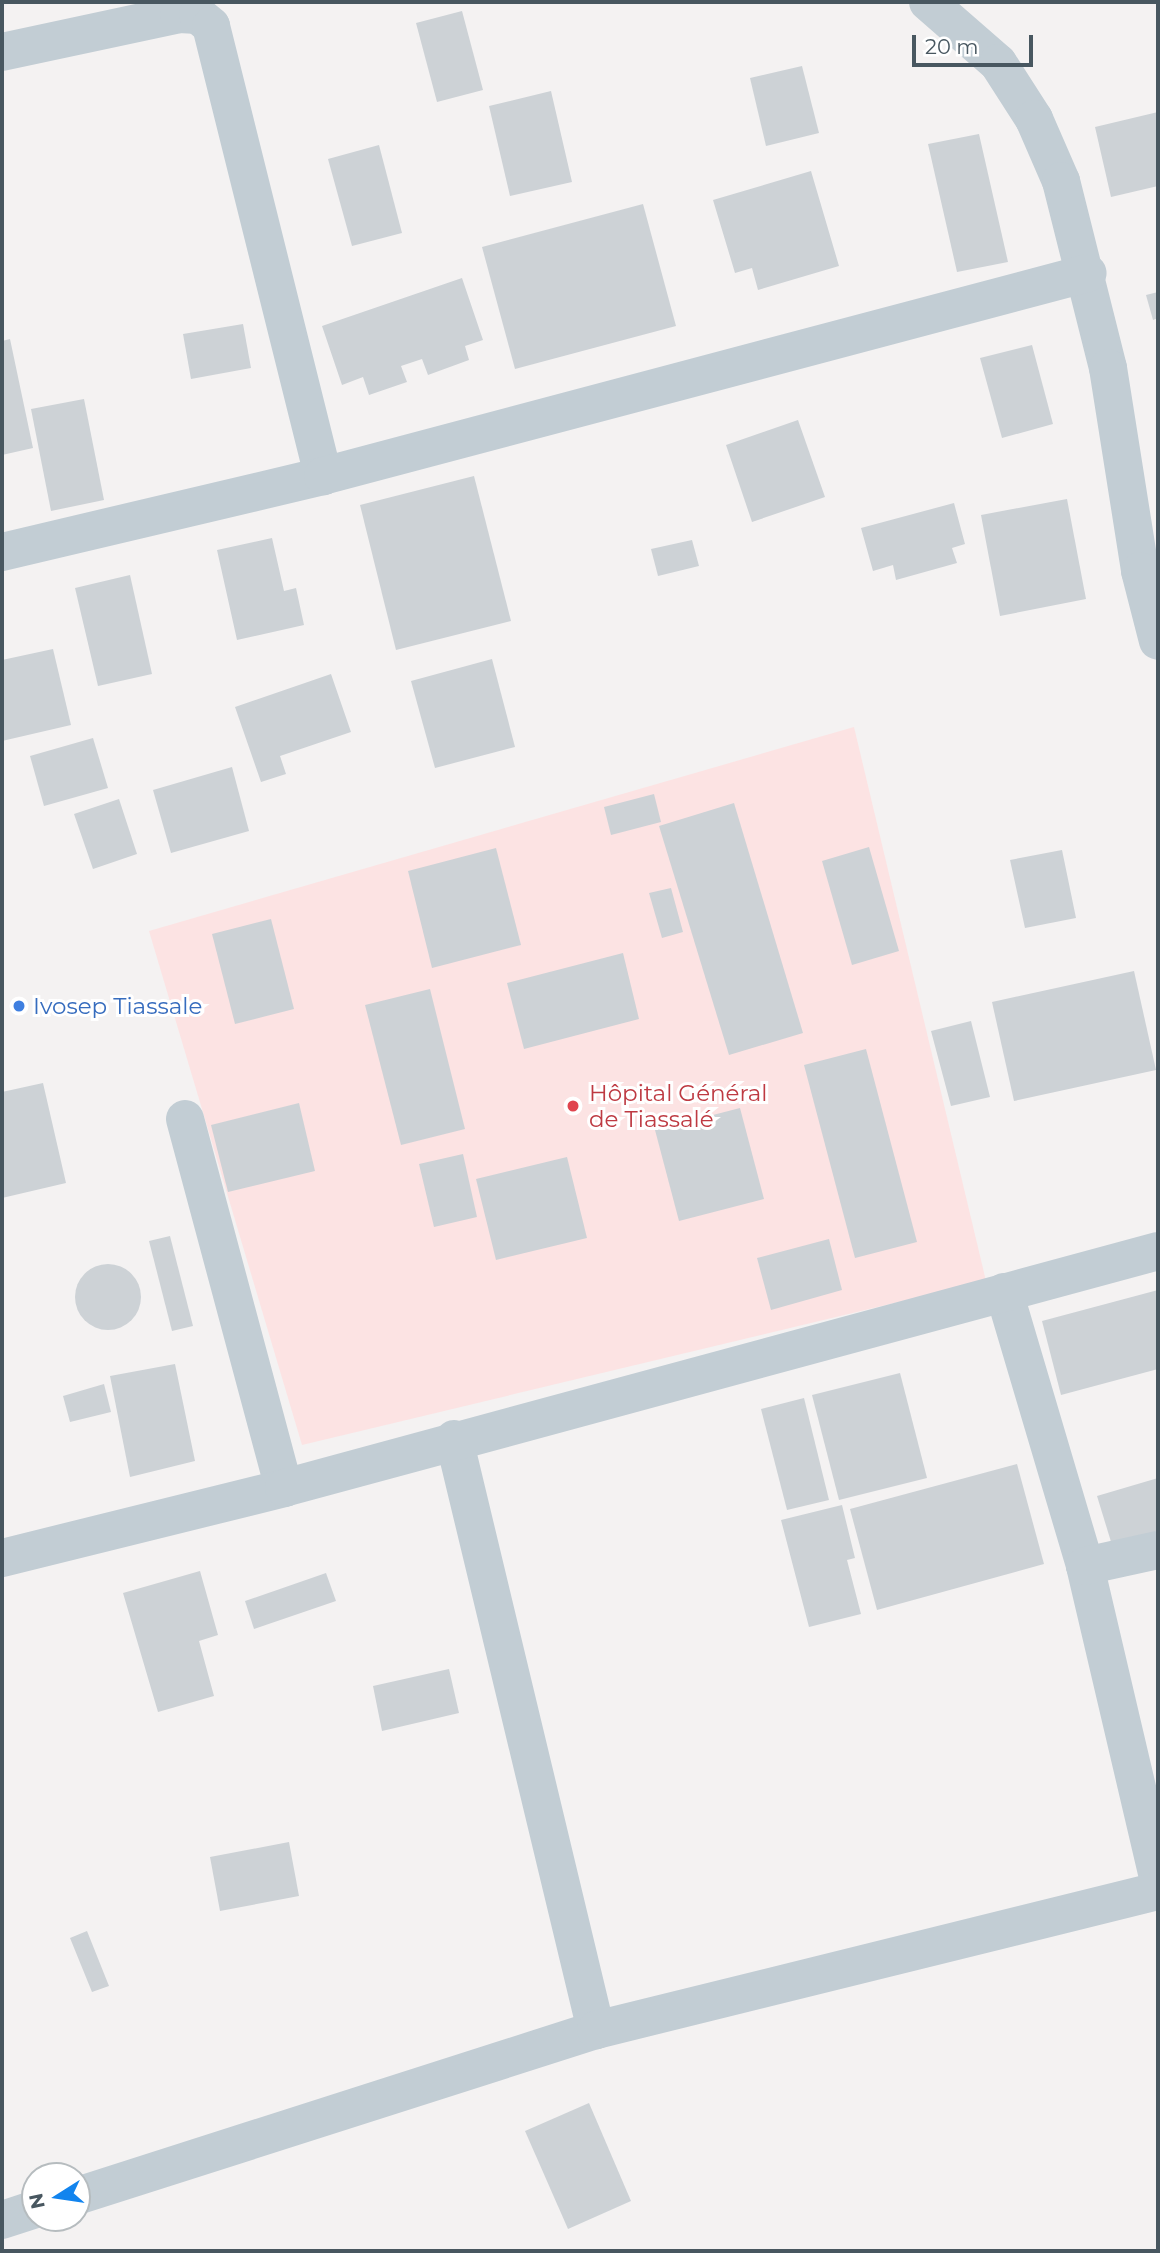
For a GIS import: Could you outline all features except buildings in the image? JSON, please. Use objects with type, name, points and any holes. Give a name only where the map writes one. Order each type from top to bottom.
[{"type":"street","points":[[928,2],[998,63],[1034,119],[1061,181],[1088,273],[1140,571],[1158,641]]},
{"type":"street","points":[[2,52],[179,14],[198,15],[211,26],[323,476]]},
{"type":"street","points":[[2,552],[323,476],[1088,273]]},
{"type":"street","points":[[185,1119],[284,1489]]},
{"type":"street","points":[[2,1558],[284,1489],[454,1439],[1158,1251]]},
{"type":"street","points":[[1004,1292],[1085,1566],[1158,1878]]},
{"type":"street","points":[[454,1439],[596,2030]]},
{"type":"street","points":[[1085,1566],[1158,1550]]},
{"type":"street","points":[[91,2192],[596,2030],[1158,1891]]},
{"type":"street","points":[[2,2220],[21,2214]]},
{"type":"shaded area","name":"Hôpital Général de Tiassalé","points":[[854,727],[986,1281],[302,1445],[149,931]]},
{"type":"place","name":"Ivosep Tiassale","points":[[19,1006]]},
{"type":"place","name":"Hôpital Général de Tiassalé","points":[[573,1106]]}]
